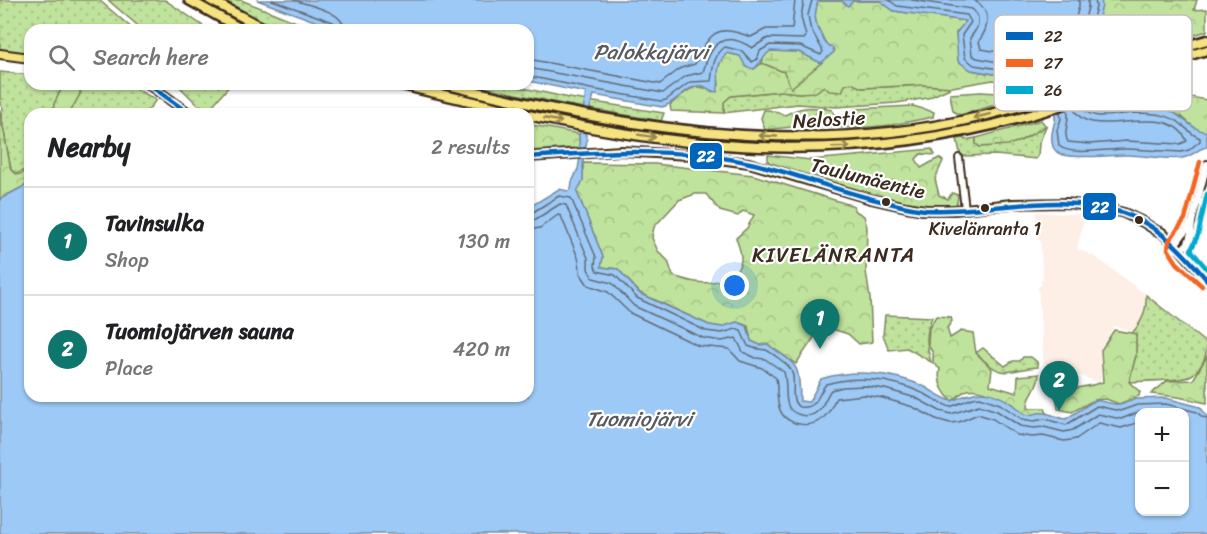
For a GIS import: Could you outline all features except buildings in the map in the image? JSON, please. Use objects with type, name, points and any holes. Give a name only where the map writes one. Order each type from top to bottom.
[{"type":"highway","points":[[189,0],[232,24]]},
{"type":"highway","points":[[210,0],[256,24]]},
{"type":"highway","name":"Nelostie","points":[[1192,44],[1207,40]]},
{"type":"highway","name":"Nelostie","points":[[1192,56],[1207,50]]},
{"type":"highway","name":"Nelostie","points":[[423,90],[500,108]]},
{"type":"highway","name":"Nelostie","points":[[471,90],[580,114],[645,125],[737,135],[784,137],[825,137],[924,127],[1002,111]]},
{"type":"highway","name":"Nelostie","points":[[534,116],[589,127],[720,145],[796,149],[882,144],[938,136],[1042,111]]},
{"type":"main road","points":[[0,54],[24,57]]},
{"type":"main road","points":[[156,90],[182,108]]},
{"type":"main road","name":"Taulumäentie","points":[[534,157],[642,150],[749,163],[894,205],[938,211],[1027,203],[1086,205],[1124,213],[1143,222],[1177,248],[1191,268],[1196,269],[1207,280]]},
{"type":"street","points":[[959,158],[964,209]]},
{"type":"street","points":[[1177,248],[1188,243],[1207,164]]},
{"type":"street","points":[[1197,202],[1207,204]]},
{"type":"shaded area","points":[[1036,212],[1085,215],[1077,249],[1096,257],[1146,295],[1147,307],[1139,325],[1133,332],[1114,326],[1101,347],[1101,380],[1096,382],[1056,366],[1044,368],[1038,287],[1043,279],[1040,240],[1037,240]]},
{"type":"green space","points":[[0,0],[99,0],[127,24],[24,24],[24,53],[0,49]]},
{"type":"green space","points":[[108,0],[165,0],[200,24],[136,24]]},
{"type":"green space","points":[[223,0],[241,0],[301,24],[269,24]]},
{"type":"green space","points":[[1101,0],[1197,0],[1194,10],[1207,9],[1207,31],[1192,36],[1192,15],[1096,15]]},
{"type":"green space","points":[[817,1],[880,1],[894,11],[967,21],[956,33],[959,61],[971,70],[994,74],[994,80],[952,87],[924,85],[862,88],[851,83],[845,85],[842,92],[829,91],[824,86],[816,92],[781,91],[731,96],[724,102],[724,113],[671,111],[670,105],[690,90],[700,87],[712,92],[719,85],[718,68],[727,53],[740,56],[754,69],[762,63],[784,72],[791,87],[834,52],[833,48],[825,42],[815,15]]},
{"type":"green space","points":[[770,51],[799,52],[821,63],[791,88],[784,72],[762,63],[764,56]]},
{"type":"green space","points":[[0,72],[24,74],[24,90],[61,90],[54,108],[24,108],[24,171],[16,174],[11,170],[1,116],[3,109],[0,104]]},
{"type":"green space","points":[[852,83],[862,88],[924,85],[952,87],[928,98],[896,103],[836,107],[798,104],[724,113],[724,102],[731,96],[781,91],[799,93],[825,86]]},
{"type":"green space","points":[[61,90],[80,90],[72,108],[54,108]]},
{"type":"green space","points":[[80,90],[138,90],[156,100],[150,108],[72,108]]},
{"type":"green space","points":[[183,90],[226,90],[210,108],[201,108]]},
{"type":"green space","points":[[497,90],[532,90],[664,113],[661,121]]},
{"type":"green space","points":[[994,93],[994,105],[960,115],[953,111],[950,94]]},
{"type":"green space","points":[[1192,97],[1207,100],[1207,132],[1198,131],[1182,117],[1169,111],[1192,111]]},
{"type":"green space","points":[[913,106],[934,112],[933,117],[892,125],[859,128],[800,126],[765,130],[761,118],[764,110],[785,115],[803,108],[813,108],[832,110],[838,121],[855,109]]},
{"type":"green space","points":[[0,110],[11,170],[18,175],[24,172],[24,186],[0,199]]},
{"type":"green space","points":[[1041,120],[1046,126],[1020,141],[1008,145],[980,147],[976,144],[976,138]]},
{"type":"green space","points":[[534,125],[579,134],[580,150],[572,148],[534,151]]},
{"type":"green space","points":[[1046,126],[1036,159],[996,155],[963,156],[960,153],[957,139],[976,138],[976,144],[980,147],[1020,141]]},
{"type":"green space","points":[[932,149],[935,155],[921,154],[916,159],[921,168],[939,158],[943,161],[935,179],[939,195],[948,199],[952,193],[958,195],[957,203],[954,205],[932,205],[885,198],[768,162],[768,155],[811,160]]},
{"type":"green space","points":[[583,163],[655,164],[753,175],[854,206],[854,210],[864,216],[867,227],[866,271],[872,342],[859,344],[848,334],[826,327],[815,336],[796,364],[767,344],[760,345],[751,341],[748,326],[737,322],[722,327],[709,325],[640,293],[618,269],[601,267],[603,257],[577,192],[583,180]],"holes":[[[695,194],[706,194],[720,211],[738,216],[743,211],[754,215],[747,228],[736,238],[741,257],[737,270],[718,281],[703,283],[673,276],[668,261],[658,251],[652,238],[654,227],[679,200]]]},
{"type":"green space","points":[[1146,295],[1207,344],[1202,363],[1188,377],[1129,382],[1136,355],[1136,335],[1133,332],[1144,315]]},
{"type":"green space","points":[[885,315],[932,317],[927,340],[931,362],[907,348],[889,350],[883,335]]},
{"type":"green space","points":[[936,316],[951,317],[952,321],[947,328],[950,338],[961,331],[973,333],[976,353],[992,369],[990,385],[1017,393],[1018,376],[1039,374],[1029,399],[1028,408],[1045,408],[1047,414],[1024,414],[1013,404],[978,390],[966,391],[952,401],[941,386],[940,369],[933,363],[933,353],[928,345],[929,328]]},
{"type":"green space","points":[[1114,330],[1136,334],[1136,355],[1129,382],[1140,392],[1139,396],[1119,404],[1106,399],[1094,400],[1072,412],[1058,409],[1056,393],[1103,382],[1101,350]]},
{"type":"green space","points":[[983,348],[1005,366],[1013,361],[1020,361],[1023,357],[1031,357],[1037,362],[1038,367],[999,371],[976,353]]},
{"type":"green space","points":[[1207,356],[1207,403],[1151,394],[1167,381],[1193,380]]},
{"type":"water","name":"Tuomiojärvi","points":[[257,0],[1101,0],[1099,15],[994,15],[994,74],[971,70],[958,61],[956,33],[966,21],[894,11],[880,1],[853,1],[848,6],[842,1],[818,1],[815,15],[817,25],[825,42],[833,48],[834,52],[821,63],[799,52],[770,51],[754,69],[746,67],[740,56],[727,53],[720,63],[717,92],[698,86],[662,107],[594,95],[586,121],[587,140],[583,180],[577,192],[603,257],[601,267],[618,269],[640,294],[709,325],[722,327],[737,322],[747,326],[751,341],[760,345],[767,344],[795,366],[799,379],[800,401],[809,402],[821,379],[846,374],[872,373],[910,381],[952,401],[969,394],[990,393],[1005,399],[1025,414],[1045,413],[1066,419],[1095,400],[1120,405],[1136,399],[1166,398],[1200,407],[1207,416],[1207,534],[0,534],[0,199],[24,186],[24,402],[534,402],[534,204],[559,189],[568,191],[571,189],[580,157],[579,136],[586,93],[534,82],[534,24],[323,24]]},
{"type":"water","name":"Tuomiojärvi","points":[[1054,111],[1171,111],[1195,128],[1207,132],[1207,147],[1186,157],[1175,158],[1134,155],[1079,157],[1061,155],[1053,147],[1052,136],[1055,120]]},
{"type":"transit line","name":"22","points":[[156,90],[182,108]]},
{"type":"transit line","name":"22","points":[[534,157],[639,152],[722,158],[767,167],[868,198],[925,210],[1050,203],[1099,207],[1136,218],[1159,232],[1170,240],[1207,280]]},
{"type":"transit line","name":"27","points":[[1200,162],[1185,219],[1169,241],[1168,249],[1177,263],[1202,286]]},
{"type":"transit line","name":"26","points":[[1207,194],[1198,235],[1191,250],[1207,269]]},
{"type":"place","name":"Kivelänranta 1","points":[[985,208]]},
{"type":"place","name":"Tavinsulka","points":[[820,349]]},
{"type":"place","name":"Tuomiojärven sauna","points":[[1059,411]]},
{"type":"district","name":"KIVELÄNRANTA","points":[[834,255]]},
{"type":"water label","name":"Palokkajärvi","points":[[651,52]]}]
